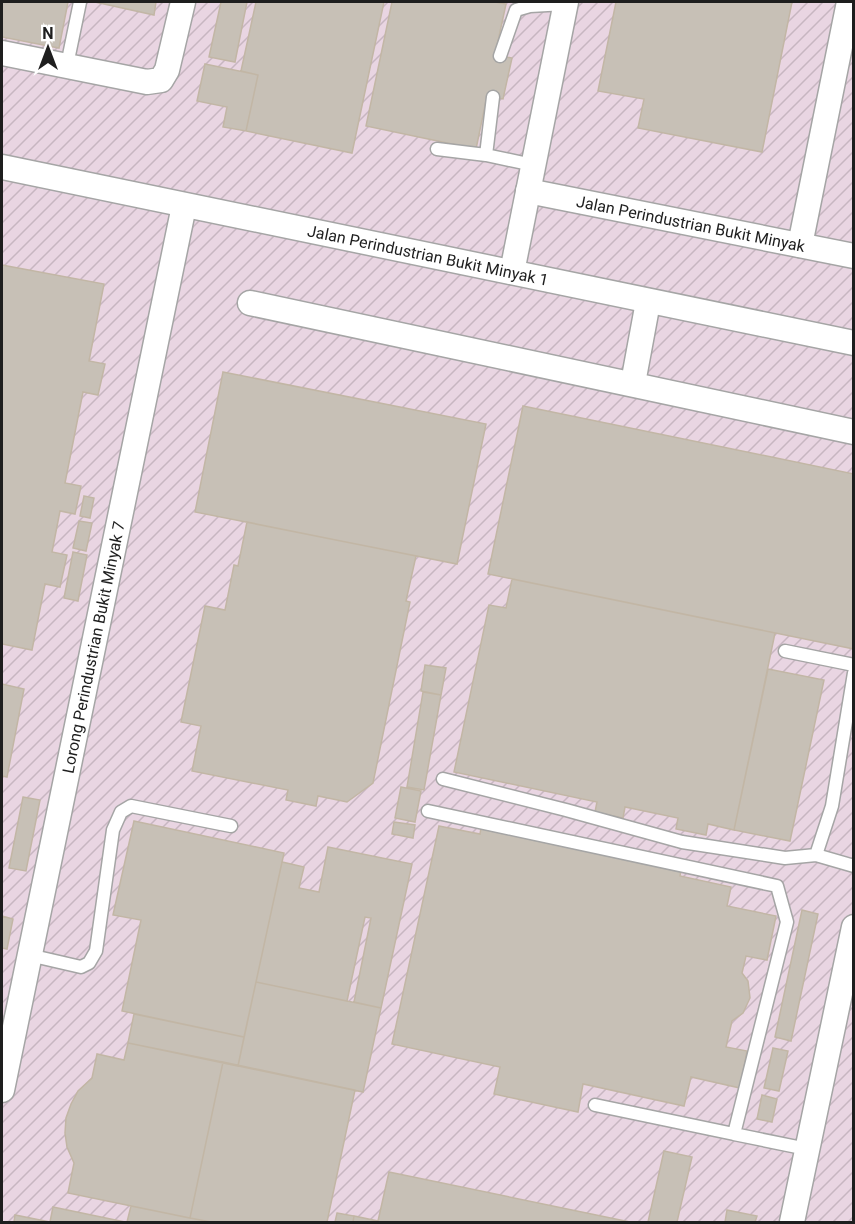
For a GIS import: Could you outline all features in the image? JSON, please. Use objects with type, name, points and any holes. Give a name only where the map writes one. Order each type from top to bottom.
[{"type":"street","points":[[2,52],[147,82],[161,80],[167,70],[183,2]]},
{"type":"street","points":[[800,245],[849,2]]},
{"type":"street","points":[[512,272],[566,3]]},
{"type":"street","name":"Jalan Perindustrian Bukit Minyak 1","points":[[2,167],[854,343]]},
{"type":"street","name":"Jalan Perindustrian Bukit Minyak","points":[[528,191],[854,256]]},
{"type":"street","name":"Lorong Perindustrian Bukit Minyak 7","points":[[2,1090],[184,206]]},
{"type":"street","points":[[633,383],[648,302]]},
{"type":"street","points":[[250,303],[854,432]]},
{"type":"street","points":[[792,1222],[854,927]]},
{"type":"lane","points":[[67,65],[80,2]]},
{"type":"lane","points":[[500,56],[516,10],[530,6],[566,3]]},
{"type":"lane","points":[[486,155],[493,97]]},
{"type":"lane","points":[[437,149],[486,155],[534,165]]},
{"type":"lane","points":[[785,651],[854,665]]},
{"type":"lane","points":[[816,855],[832,806],[854,673]]},
{"type":"lane","points":[[443,779],[682,842],[785,858],[816,855],[854,866]]},
{"type":"lane","points":[[29,955],[81,968],[89,963],[96,951],[113,830],[121,812],[131,806],[231,826]]},
{"type":"lane","points":[[428,811],[777,886],[787,922],[734,1134]]},
{"type":"lane","points":[[595,1105],[807,1149]]},
{"type":"shaded area","points":[[2,2],[853,2],[853,1222],[2,1222]]},
{"type":"building","points":[[2,2],[68,2],[59,48],[2,37]]},
{"type":"building","points":[[95,2],[156,2],[154,15]]},
{"type":"building","points":[[221,2],[247,2],[235,62],[209,57]]},
{"type":"building","points":[[256,2],[384,2],[352,153],[246,131],[258,75],[241,71]]},
{"type":"building","points":[[392,2],[495,2],[506,4],[495,55],[512,58],[503,99],[487,96],[476,149],[366,126]]},
{"type":"building","points":[[616,2],[792,2],[762,152],[638,128],[644,99],[598,91]]},
{"type":"building","points":[[205,64],[258,75],[246,131],[223,127],[227,107],[197,101]]},
{"type":"building","points":[[2,265],[104,284],[89,361],[105,364],[98,395],[83,392],[65,483],[81,486],[75,514],[60,511],[52,552],[67,555],[60,587],[45,584],[32,650],[2,644]]},
{"type":"building","points":[[223,372],[486,424],[457,564],[195,512]]},
{"type":"building","points":[[523,406],[854,474],[854,649],[488,574]]},
{"type":"building","points":[[84,496],[94,498],[90,518],[80,516]]},
{"type":"building","points":[[79,521],[92,523],[86,551],[73,548]]},
{"type":"building","points":[[247,522],[416,556],[406,601],[410,602],[373,783],[347,802],[318,796],[316,806],[286,800],[288,790],[192,771],[201,726],[181,722],[205,606],[225,610],[234,565],[238,566]]},
{"type":"building","points":[[73,552],[87,555],[78,601],[64,598]]},
{"type":"building","points":[[512,579],[775,633],[734,830],[708,824],[706,835],[676,829],[678,818],[625,807],[623,818],[595,812],[597,802],[454,772],[489,605],[506,608]]},
{"type":"building","points":[[425,665],[446,668],[441,695],[421,691]]},
{"type":"building","points":[[768,669],[824,680],[790,841],[734,830]]},
{"type":"building","points":[[2,684],[24,689],[7,777],[2,776]]},
{"type":"building","points":[[423,692],[441,695],[424,790],[407,787]]},
{"type":"building","points":[[401,787],[421,791],[415,822],[395,818]]},
{"type":"building","points":[[23,797],[40,800],[26,871],[9,868]]},
{"type":"building","points":[[134,821],[284,853],[244,1037],[122,1011],[141,920],[113,915]]},
{"type":"building","points":[[394,822],[415,825],[413,838],[392,834]]},
{"type":"building","points":[[439,826],[480,834],[481,828],[681,870],[680,876],[731,887],[727,906],[776,916],[767,960],[746,956],[742,973],[748,981],[750,998],[743,1013],[732,1021],[726,1047],[747,1051],[740,1088],[691,1077],[684,1106],[583,1084],[578,1112],[494,1094],[500,1067],[392,1044]]},
{"type":"building","points":[[328,847],[412,864],[381,1008],[354,1002],[371,918],[365,917],[347,1001],[256,982],[282,862],[304,867],[299,888],[319,892]]},
{"type":"building","points":[[802,910],[818,914],[791,1041],[775,1037]]},
{"type":"building","points":[[2,916],[13,919],[7,949],[2,948]]},
{"type":"building","points":[[256,982],[381,1008],[363,1092],[238,1066]]},
{"type":"building","points":[[134,1014],[244,1037],[238,1066],[128,1043]]},
{"type":"building","points":[[128,1043],[223,1062],[190,1218],[68,1193],[74,1163],[67,1147],[65,1133],[66,1118],[71,1104],[78,1091],[92,1078],[97,1054],[124,1060]]},
{"type":"building","points":[[773,1048],[788,1051],[779,1091],[764,1088]]},
{"type":"building","points":[[223,1062],[355,1090],[327,1222],[211,1222],[190,1218]]},
{"type":"building","points":[[762,1095],[777,1099],[772,1122],[757,1119]]},
{"type":"building","points":[[664,1151],[692,1157],[677,1222],[648,1222]]},
{"type":"building","points":[[389,1172],[630,1222],[353,1222],[354,1216],[378,1221]]},
{"type":"building","points":[[131,1206],[190,1218],[211,1222],[127,1222]]},
{"type":"building","points":[[53,1207],[125,1222],[50,1222]]},
{"type":"building","points":[[727,1210],[757,1216],[755,1222],[725,1222]]},
{"type":"building","points":[[337,1213],[354,1216],[353,1222],[335,1222]]},
{"type":"building","points":[[15,1215],[50,1222],[14,1222]]}]
